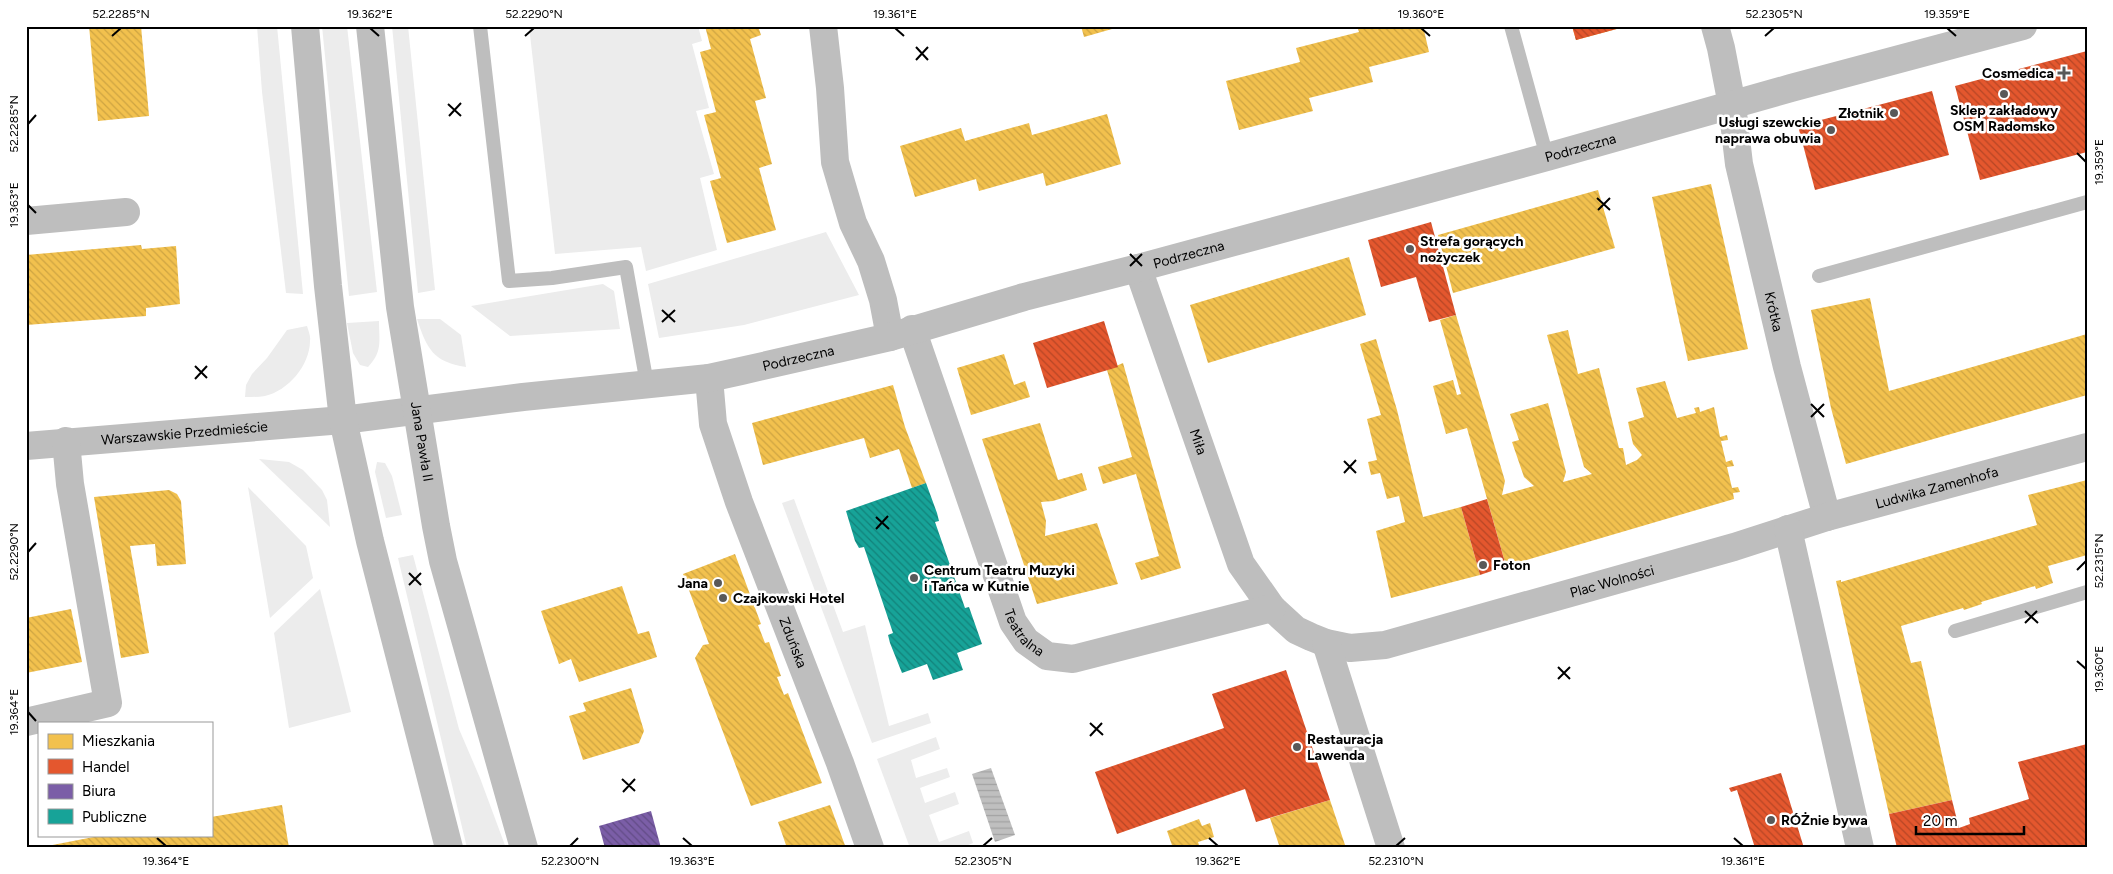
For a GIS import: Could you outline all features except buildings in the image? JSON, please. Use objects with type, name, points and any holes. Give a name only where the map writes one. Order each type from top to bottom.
[{"type":"street","points":[[305,26],[328,286],[343,420],[370,542],[448,848]]},
{"type":"street","name":"Jana Pawła II","points":[[370,26],[400,307],[416,412],[443,561],[524,848]]},
{"type":"street","name":"Teatralna","points":[[823,26],[836,162],[853,223],[871,260],[883,300],[901,333],[1013,622],[1026,641],[1048,656],[1073,659],[1272,608]]},
{"type":"street","name":"Krótka","points":[[1715,26],[1732,105],[1739,164],[1787,368],[1827,517]]},
{"type":"street","name":"Podrzeczna","points":[[343,420],[709,378],[901,333],[1024,297],[1547,157],[2022,26]]},
{"type":"street","points":[[26,221],[126,212]]},
{"type":"street","name":"Miła","points":[[1138,268],[1242,564],[1272,608],[1296,630],[1326,643]]},
{"type":"street","name":"Zduńska","points":[[709,378],[713,424],[739,502],[840,762],[870,848]]},
{"type":"street","name":"Warszawskie Przedmieście","points":[[26,446],[343,420]]},
{"type":"street","points":[[26,722],[108,703],[70,484],[66,442]]},
{"type":"street","name":"Ludwika Zamenhofa","points":[[1788,530],[1827,517],[2087,447]]},
{"type":"street","points":[[1788,530],[1860,848]]},
{"type":"street","name":"Plac Wolności","points":[[1326,643],[1350,648],[1385,645],[1734,547],[1788,530]]},
{"type":"street","points":[[1326,643],[1390,848]]},
{"type":"lane","points":[[480,26],[509,281],[552,278],[626,267],[646,384]]},
{"type":"lane","points":[[1510,26],[1547,157]]},
{"type":"lane","points":[[1819,276],[2087,202]]},
{"type":"lane","points":[[1955,631],[2087,592]]},
{"type":"shaded area","points":[[257,26],[277,26],[303,294],[286,293],[262,92]]},
{"type":"shaded area","points":[[322,26],[347,26],[377,292],[349,296]]},
{"type":"shaded area","points":[[392,26],[408,26],[435,290],[418,293]]},
{"type":"shaded area","points":[[529,26],[698,26],[702,41],[692,44],[709,108],[696,111],[714,174],[700,178],[717,250],[646,271],[641,247],[555,254]]},
{"type":"shaded area","points":[[826,232],[859,295],[744,325],[659,338],[648,284]]},
{"type":"shaded area","points":[[603,284],[614,291],[620,329],[510,336],[471,306]]},
{"type":"shaded area","points":[[417,319],[440,319],[461,335],[466,367],[446,362],[439,358],[428,346]]},
{"type":"shaded area","points":[[379,321],[379,346],[376,356],[368,367],[360,365],[353,353],[347,323]]},
{"type":"shaded area","points":[[307,326],[310,337],[309,350],[302,368],[296,376],[282,389],[274,393],[245,397],[246,385],[252,374],[267,358],[287,330]]},
{"type":"shaded area","points":[[259,459],[289,462],[303,470],[322,490],[327,500],[330,527]]},
{"type":"shaded area","points":[[377,462],[385,463],[392,476],[402,515],[386,518],[375,472]]},
{"type":"shaded area","points":[[248,487],[306,546],[313,578],[270,618]]},
{"type":"shaded area","points":[[794,499],[843,632],[865,625],[889,726],[928,713],[931,723],[872,743],[782,503]]},
{"type":"shaded area","points":[[413,555],[459,729],[480,778],[506,848],[467,848],[398,558]]},
{"type":"shaded area","points":[[320,589],[351,712],[289,728],[274,633]]},
{"type":"shaded area","points":[[936,737],[940,749],[911,760],[916,778],[947,768],[950,777],[920,788],[925,803],[955,792],[959,804],[929,815],[939,842],[969,831],[973,843],[961,848],[910,848],[877,759]]},
{"type":"shaded area","points":[[991,768],[1015,835],[995,842],[972,774]]},
{"type":"place","name":"Cosmedica","points":[[2064,73]]},
{"type":"place","name":"Sklep zakładowy OSM Radomsko","points":[[2004,94]]},
{"type":"place","name":"Złotnik","points":[[1894,113]]},
{"type":"place","name":"Usługi szewckie naprawa obuwia","points":[[1831,130]]},
{"type":"place","name":"Strefa gorących nożyczek","points":[[1410,249]]},
{"type":"place","name":"Foton","points":[[1483,565]]},
{"type":"place","name":"Centrum Teatru Muzyki i Tańca w Kutnie","points":[[914,578]]},
{"type":"place","name":"Jana","points":[[718,583]]},
{"type":"place","name":"Czajkowski Hotel","points":[[723,598]]},
{"type":"place","name":"Restauracja Lawenda","points":[[1297,747]]},
{"type":"place","name":"RÓŻnie bywa","points":[[1771,820]]}]
